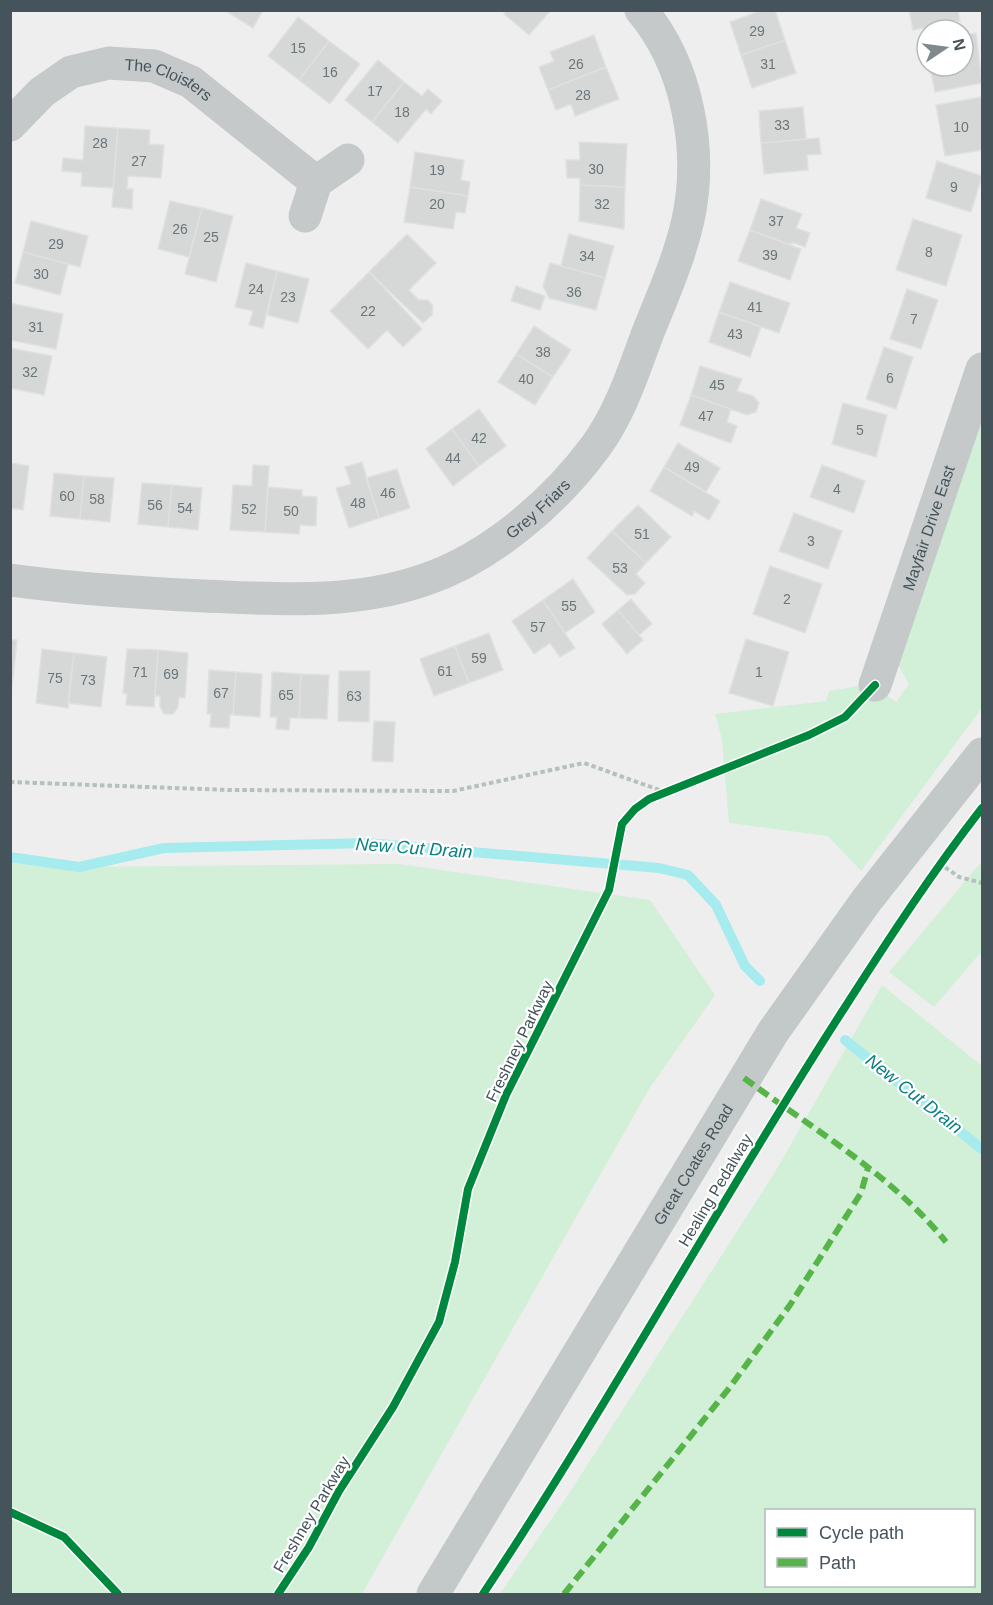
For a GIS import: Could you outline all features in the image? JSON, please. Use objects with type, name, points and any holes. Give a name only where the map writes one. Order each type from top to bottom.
[{"type":"main road","name":"Great Coates Road","points":[[433,1594],[515,1463],[762,1050],[866,901],[982,754]]},
{"type":"street","name":"Grey Friars","points":[[10,580],[73,589],[199,596],[311,601],[349,598],[386,591],[458,567],[531,517],[566,483],[598,444],[620,404],[680,251],[688,218],[693,164],[687,105],[672,61],[640,10]]},
{"type":"street","name":"The Cloisters","points":[[10,125],[42,92],[71,72],[109,63],[154,66],[191,82],[316,182]]},
{"type":"street","points":[[305,216],[316,182],[348,160]]},
{"type":"street","name":"Mayfair Drive East","points":[[875,685],[982,369]]},
{"type":"path","points":[[10,782],[230,790],[453,790],[584,763],[665,792]]},
{"type":"path","points":[[649,799],[676,788]]},
{"type":"path","points":[[912,843],[959,877],[982,883]]},
{"type":"path","points":[[933,872],[946,853]]},
{"type":"green space","points":[[982,414],[982,708],[861,871],[828,836],[729,823],[722,739],[715,714],[826,701],[829,691],[870,684],[896,702],[909,684],[893,656]]},
{"type":"green space","points":[[10,859],[63,867],[399,864],[650,900],[715,995],[649,1089],[362,1594],[11,1594]]},
{"type":"green space","points":[[982,861],[982,951],[934,1007],[889,972]]},
{"type":"green space","points":[[882,985],[982,1066],[982,1594],[500,1594],[570,1492],[775,1172]]},
{"type":"building","points":[[224,10],[263,10],[253,28]]},
{"type":"building","points":[[507,10],[551,10],[529,35],[504,14]]},
{"type":"building","points":[[763,10],[775,10],[785,40],[741,55],[730,22]]},
{"type":"building","points":[[909,10],[958,10],[959,18],[915,18],[915,30],[913,30]]},
{"type":"building","points":[[298,17],[329,41],[299,80],[268,56]]},
{"type":"building","points":[[975,33],[982,83],[935,92],[932,78],[975,78]]},
{"type":"building","points":[[594,35],[606,67],[548,90],[539,67],[554,61],[550,52]]},
{"type":"building","points":[[785,40],[796,73],[752,88],[741,55]]},
{"type":"building","points":[[329,41],[360,64],[330,104],[299,80]]},
{"type":"building","points":[[378,60],[404,82],[372,122],[345,100]]},
{"type":"building","points":[[606,67],[619,99],[575,116],[571,104],[556,110],[548,90]]},
{"type":"building","points":[[404,82],[422,96],[428,89],[442,101],[431,114],[426,109],[398,143],[372,122]]},
{"type":"building","points":[[982,97],[982,150],[945,156],[936,105]]},
{"type":"building","points":[[803,107],[806,139],[761,143],[759,111]]},
{"type":"building","points":[[85,126],[118,128],[113,188],[81,186],[82,173],[62,171],[63,158],[83,160]]},
{"type":"building","points":[[118,128],[150,130],[149,144],[164,145],[161,178],[128,176],[127,189],[133,189],[132,209],[112,207]]},
{"type":"building","points":[[819,138],[821,154],[807,155],[808,170],[764,174],[761,143]]},
{"type":"building","points":[[579,142],[627,144],[625,187],[580,185],[580,178],[567,178],[566,160],[580,160]]},
{"type":"building","points":[[415,152],[464,160],[461,180],[470,182],[468,196],[410,187]]},
{"type":"building","points":[[937,161],[982,176],[971,212],[926,198]]},
{"type":"building","points":[[580,185],[625,187],[624,229],[579,221]]},
{"type":"building","points":[[410,187],[468,196],[465,213],[456,212],[453,229],[404,222]]},
{"type":"building","points":[[761,199],[802,214],[796,228],[810,233],[805,247],[792,242],[791,245],[750,230]]},
{"type":"building","points":[[170,201],[202,208],[189,257],[158,249]]},
{"type":"building","points":[[202,208],[233,216],[216,282],[185,274]]},
{"type":"building","points":[[913,219],[962,235],[946,286],[896,270]]},
{"type":"building","points":[[31,221],[88,236],[80,267],[23,252]]},
{"type":"building","points":[[750,230],[801,249],[790,280],[738,261]]},
{"type":"building","points":[[407,234],[436,263],[409,290],[419,300],[428,300],[433,306],[432,315],[423,323],[369,272]]},
{"type":"building","points":[[569,234],[614,246],[605,278],[561,266]]},
{"type":"building","points":[[23,252],[68,264],[60,295],[15,283]]},
{"type":"building","points":[[246,263],[277,271],[263,328],[249,325],[253,311],[235,307]]},
{"type":"building","points":[[550,263],[605,278],[596,310],[549,298],[543,286]]},
{"type":"building","points":[[277,271],[309,279],[298,323],[267,315]]},
{"type":"building","points":[[369,272],[422,329],[403,347],[387,330],[368,349],[330,311]]},
{"type":"building","points":[[730,282],[790,303],[779,333],[719,312]]},
{"type":"building","points":[[516,286],[545,296],[540,310],[511,301]]},
{"type":"building","points":[[907,289],[938,300],[921,349],[890,339]]},
{"type":"building","points":[[10,303],[63,314],[56,349],[10,340]]},
{"type":"building","points":[[719,312],[761,327],[750,357],[709,342]]},
{"type":"building","points":[[534,326],[571,350],[553,377],[516,354]]},
{"type":"building","points":[[884,347],[913,357],[896,409],[866,399]]},
{"type":"building","points":[[10,348],[52,356],[44,395],[10,388]]},
{"type":"building","points":[[516,354],[553,377],[535,405],[498,382]]},
{"type":"building","points":[[700,366],[742,379],[737,391],[753,396],[759,403],[756,412],[747,415],[691,395]]},
{"type":"building","points":[[691,395],[731,409],[727,422],[737,426],[731,443],[680,425]]},
{"type":"building","points":[[843,403],[887,415],[876,457],[832,444]]},
{"type":"building","points":[[479,409],[506,446],[479,466],[452,429]]},
{"type":"building","points":[[452,429],[479,466],[453,486],[426,449]]},
{"type":"building","points":[[678,443],[720,468],[706,492],[664,467]]},
{"type":"building","points":[[362,462],[379,518],[349,528],[336,488],[351,484],[345,467]]},
{"type":"building","points":[[10,463],[29,466],[23,510],[10,508]]},
{"type":"building","points":[[253,465],[269,466],[265,532],[230,530],[233,485],[252,486]]},
{"type":"building","points":[[822,465],[865,481],[854,513],[810,497]]},
{"type":"building","points":[[664,467],[720,501],[709,520],[694,511],[692,516],[650,491]]},
{"type":"building","points":[[397,469],[410,508],[379,518],[366,478]]},
{"type":"building","points":[[54,473],[84,476],[80,519],[50,516]]},
{"type":"building","points":[[84,476],[114,478],[110,522],[80,519]]},
{"type":"building","points":[[142,483],[172,485],[168,527],[138,524]]},
{"type":"building","points":[[172,485],[202,488],[198,530],[168,527]]},
{"type":"building","points":[[268,487],[302,490],[302,496],[317,497],[316,526],[300,525],[299,534],[265,532]]},
{"type":"building","points":[[638,505],[671,537],[646,563],[612,531]]},
{"type":"building","points":[[794,513],[842,531],[828,569],[779,551]]},
{"type":"building","points":[[612,531],[646,563],[636,574],[645,583],[635,594],[627,595],[587,558]]},
{"type":"building","points":[[770,566],[822,584],[805,633],[753,614]]},
{"type":"building","points":[[573,579],[595,612],[565,633],[543,600]]},
{"type":"building","points":[[631,599],[652,624],[639,635],[618,610]]},
{"type":"building","points":[[543,600],[575,648],[560,657],[550,643],[534,654],[512,621]]},
{"type":"building","points":[[618,610],[643,640],[627,654],[602,624]]},
{"type":"building","points":[[489,633],[503,670],[469,683],[455,646]]},
{"type":"building","points":[[746,639],[789,652],[773,706],[729,693]]},
{"type":"building","points":[[10,640],[17,640],[11,695],[10,695]]},
{"type":"building","points":[[455,646],[469,683],[434,696],[420,659]]},
{"type":"building","points":[[42,649],[74,653],[68,708],[36,703]]},
{"type":"building","points":[[127,649],[158,650],[154,707],[126,705],[127,694],[123,693]]},
{"type":"building","points":[[158,650],[188,653],[185,698],[179,697],[178,707],[173,714],[164,714],[160,707],[160,696],[155,696]]},
{"type":"building","points":[[74,653],[107,657],[101,707],[68,703]]},
{"type":"building","points":[[209,670],[236,672],[233,715],[230,715],[229,728],[210,727],[211,714],[207,714]]},
{"type":"building","points":[[339,671],[370,671],[369,722],[338,721]]},
{"type":"building","points":[[236,672],[262,674],[260,717],[233,715]]},
{"type":"building","points":[[272,672],[301,674],[299,718],[290,718],[289,730],[276,729],[277,717],[270,717]]},
{"type":"building","points":[[301,674],[329,675],[327,719],[299,718]]},
{"type":"building","points":[[374,721],[395,722],[393,762],[372,761]]},
{"type":"waterway","name":"New Cut Drain","points":[[10,857],[79,867],[164,848],[367,843],[659,868],[688,875],[716,905],[745,966],[760,981]]},
{"type":"waterway","name":"New Cut Drain","points":[[845,1040],[982,1149]]},
{"type":"marked path","points":[[744,1078],[877,1174],[925,1218],[946,1242]]},
{"type":"marked path","points":[[564,1594],[730,1387],[790,1305],[861,1193],[868,1168]]},
{"type":"cycle path","name":"Freshney Parkway","points":[[278,1594],[309,1547],[339,1491],[393,1407],[439,1322],[455,1262],[468,1189],[506,1095],[609,890],[622,824],[635,809],[649,799],[809,735],[845,717],[875,685]]},
{"type":"cycle path","name":"Healing Pedalway","points":[[483,1594],[576,1448],[800,1077],[912,905],[982,808]]},
{"type":"cycle path","points":[[10,1512],[64,1537],[118,1594]]}]
